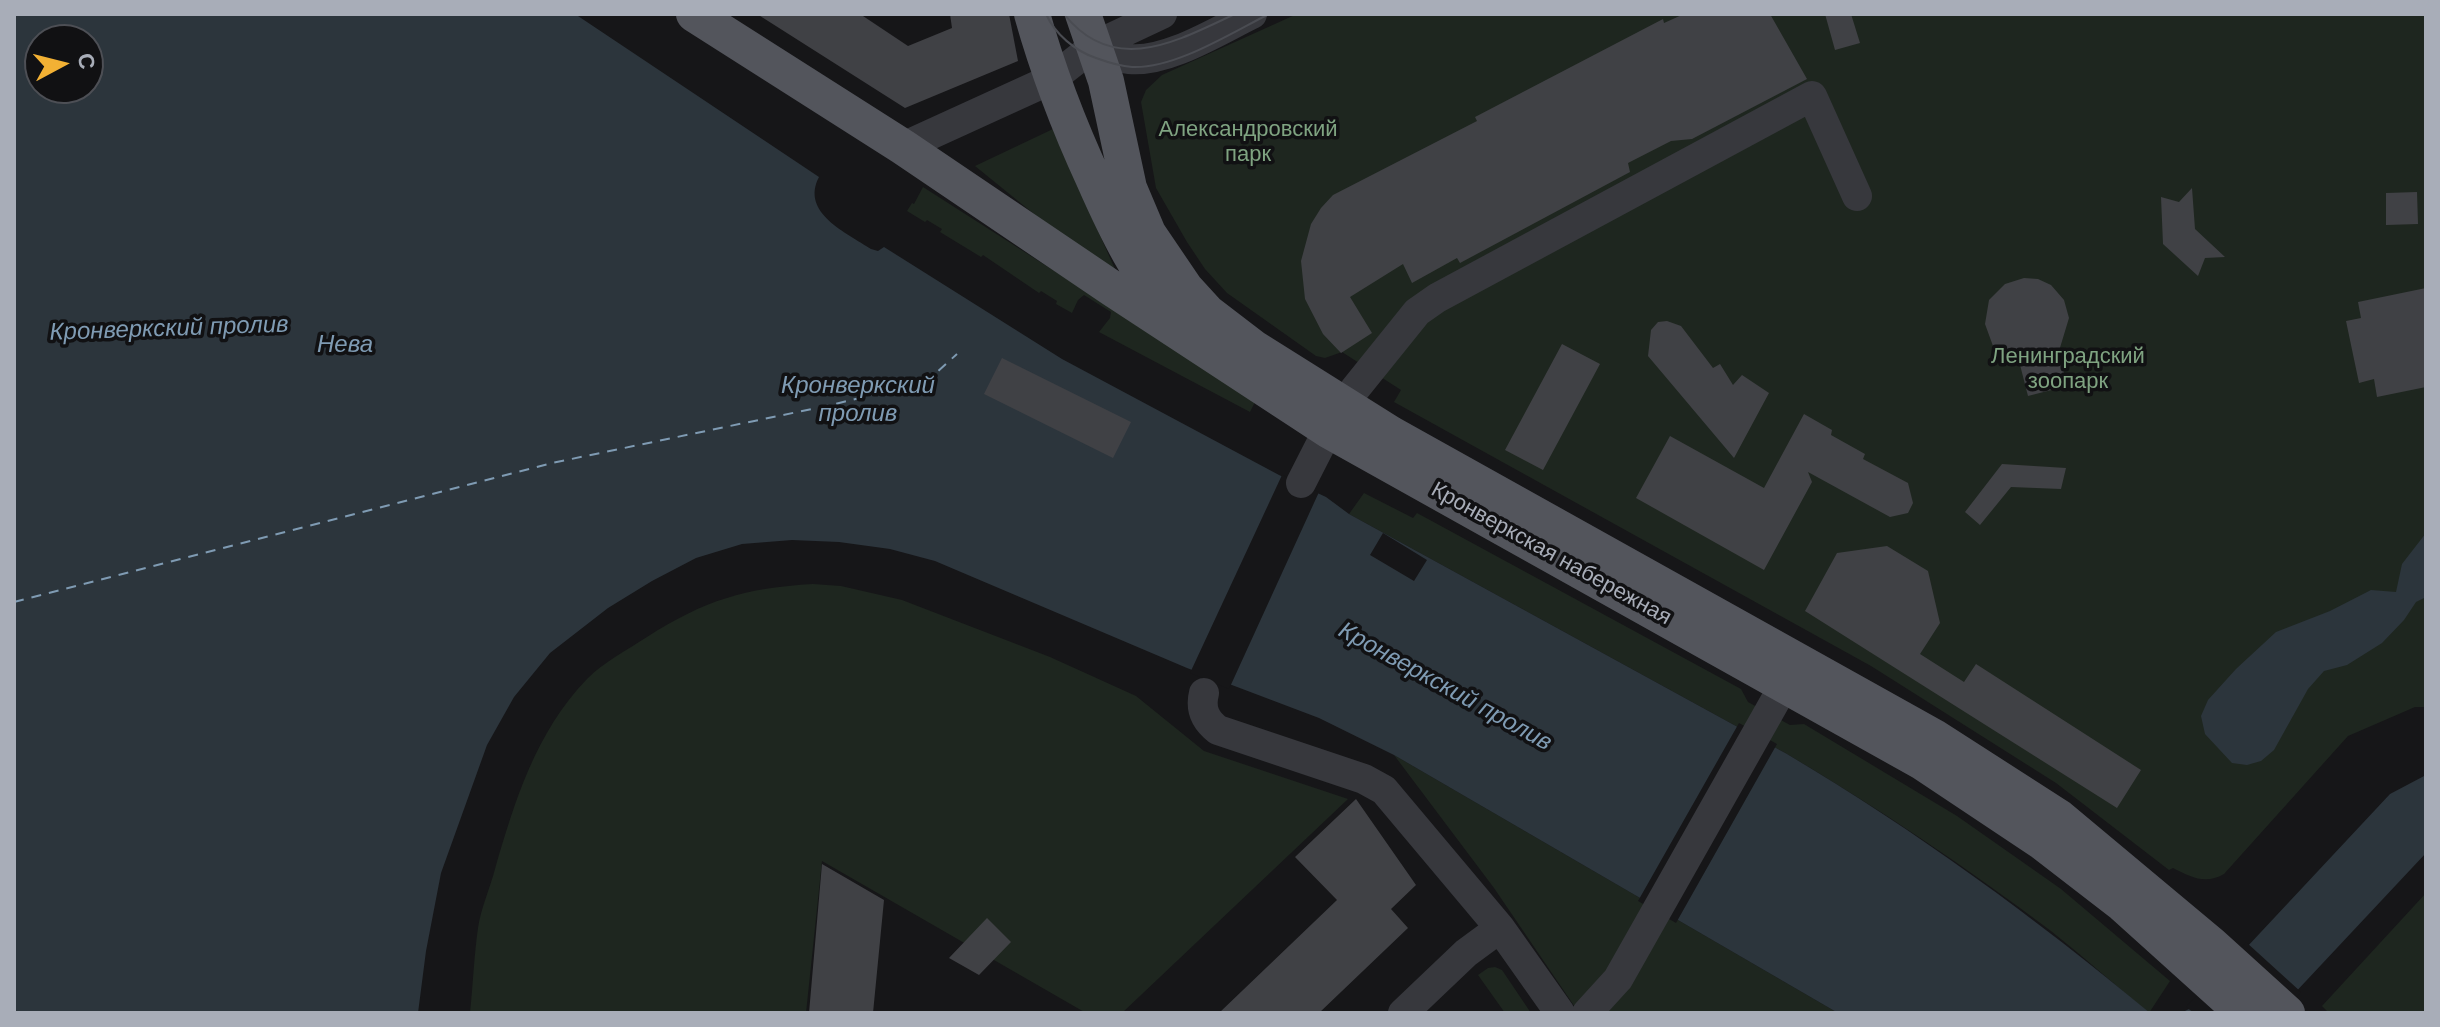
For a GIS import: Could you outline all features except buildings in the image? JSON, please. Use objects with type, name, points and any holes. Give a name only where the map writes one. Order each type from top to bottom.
[{"type":"main road","name":"Кронверкская набережная","points":[[694,14],[903,147],[1196,344],[1335,418],[1784,685],[1934,737],[2060,818],[2202,956]]},
{"type":"main road","points":[[1032,14],[1067,121],[1123,244],[1164,307],[1196,344]]},
{"type":"main road","name":"Кронверкская набережная","points":[[1088,30],[1106,81],[1129,188],[1148,233],[1186,289],[1207,312],[1335,418]]},
{"type":"main road","points":[[2202,956],[2243,1013]]},
{"type":"main road","points":[[2202,956],[2287,1013]]},
{"type":"street","points":[[903,147],[1052,79],[1088,30],[1162,14]]},
{"type":"street","points":[[1088,30],[1115,56],[1131,59],[1159,56],[1180,49],[1252,14]]},
{"type":"street","points":[[1301,483],[1335,418],[1417,312],[1437,298],[1812,96],[1857,196]]},
{"type":"street","points":[[1587,1013],[1618,979],[1784,685]]},
{"type":"street","points":[[1204,693],[1203,713],[1218,730],[1364,779],[1384,790],[1500,928],[1560,1013]]},
{"type":"street","points":[[1403,1013],[1466,953],[1500,928]]},
{"type":"green space","name":"Ленинградский зоопарк","points":[[1297,14],[2426,14],[2426,707],[2415,707],[2348,736],[2224,874],[2204,879],[2173,868],[2169,870],[2056,783],[1871,666],[1394,402],[1401,390],[1342,352],[1325,358],[1316,356],[1227,293],[1205,269],[1156,188],[1141,102],[1146,90],[1162,75]]},
{"type":"green space","points":[[1053,129],[1118,276],[1114,279],[975,166]]},
{"type":"green space","points":[[923,187],[1256,400],[1250,412],[1099,332],[1111,312],[1084,295],[1072,313],[983,255],[981,257],[940,232],[942,229],[907,211]]},
{"type":"green space","points":[[1364,493],[1413,518],[1417,513],[1741,689],[1748,702],[1790,725],[1804,724],[1957,816],[2061,889],[2170,981],[2149,1013],[2019,907],[1855,795],[1787,754],[1349,514]]},
{"type":"green space","points":[[813,584],[841,586],[902,600],[1050,657],[1136,696],[1204,751],[1348,799],[1122,1013],[1086,1013],[822,861],[806,1013],[470,1013],[479,921],[511,818],[529,768],[569,700],[587,679],[608,662],[688,614],[746,593]]},
{"type":"green space","points":[[1394,755],[1838,1013],[1579,1013],[1494,888]]},
{"type":"green space","points":[[2426,893],[2426,1013],[2329,1013],[2322,1006]]},
{"type":"green space","points":[[1495,967],[1502,970],[1531,1013],[1505,1013],[1478,975]]},
{"type":"water","name":"Нева","points":[[14,14],[575,14],[819,177],[815,190],[821,211],[850,236],[871,249],[878,251],[884,247],[1062,359],[1326,497],[1349,514],[1787,754],[1974,876],[2150,1013],[1838,1013],[1394,755],[1319,718],[1187,668],[935,561],[890,549],[792,540],[742,544],[696,558],[652,581],[608,608],[550,653],[514,697],[487,745],[441,873],[418,1013],[14,1013]]},
{"type":"water","points":[[2426,533],[2426,597],[2416,602],[2382,643],[2347,665],[2324,671],[2308,689],[2274,750],[2261,761],[2247,765],[2232,763],[2205,734],[2201,716],[2208,700],[2276,632],[2330,611],[2371,590],[2396,592],[2402,564]]},
{"type":"water","points":[[2426,775],[2426,853],[2276,1013],[2181,1013],[2189,1009],[2390,794]]},
{"type":"pier","points":[[1282,475],[1319,492],[1229,689],[1190,673]]},
{"type":"pier","points":[[1383,533],[1427,560],[1414,581],[1370,555]]},
{"type":"pier","points":[[1739,723],[1777,744],[1676,923],[1638,901]]},
{"type":"pier","points":[[2246,942],[2301,992],[2282,1013],[2194,1013],[2186,1007]]},
{"type":"ferry route","points":[[14,602],[552,463],[900,388],[937,372],[957,354]]},
{"type":"tram line","points":[[1046,14],[1060,35],[1081,51],[1132,67],[1149,66],[1184,56],[1269,14]]},
{"type":"tram line","points":[[1064,14],[1083,33],[1104,44],[1125,49],[1169,42],[1235,14]]},
{"type":"park label","name":"Александровский парк","points":[[1248,142]]},
{"type":"water label","name":"Кронверкский пролив","points":[[169,329]]},
{"type":"water label","name":"Кронверкский пролив","points":[[858,400]]},
{"type":"water label","name":"Кронверкский пролив","points":[[1445,687]]}]
